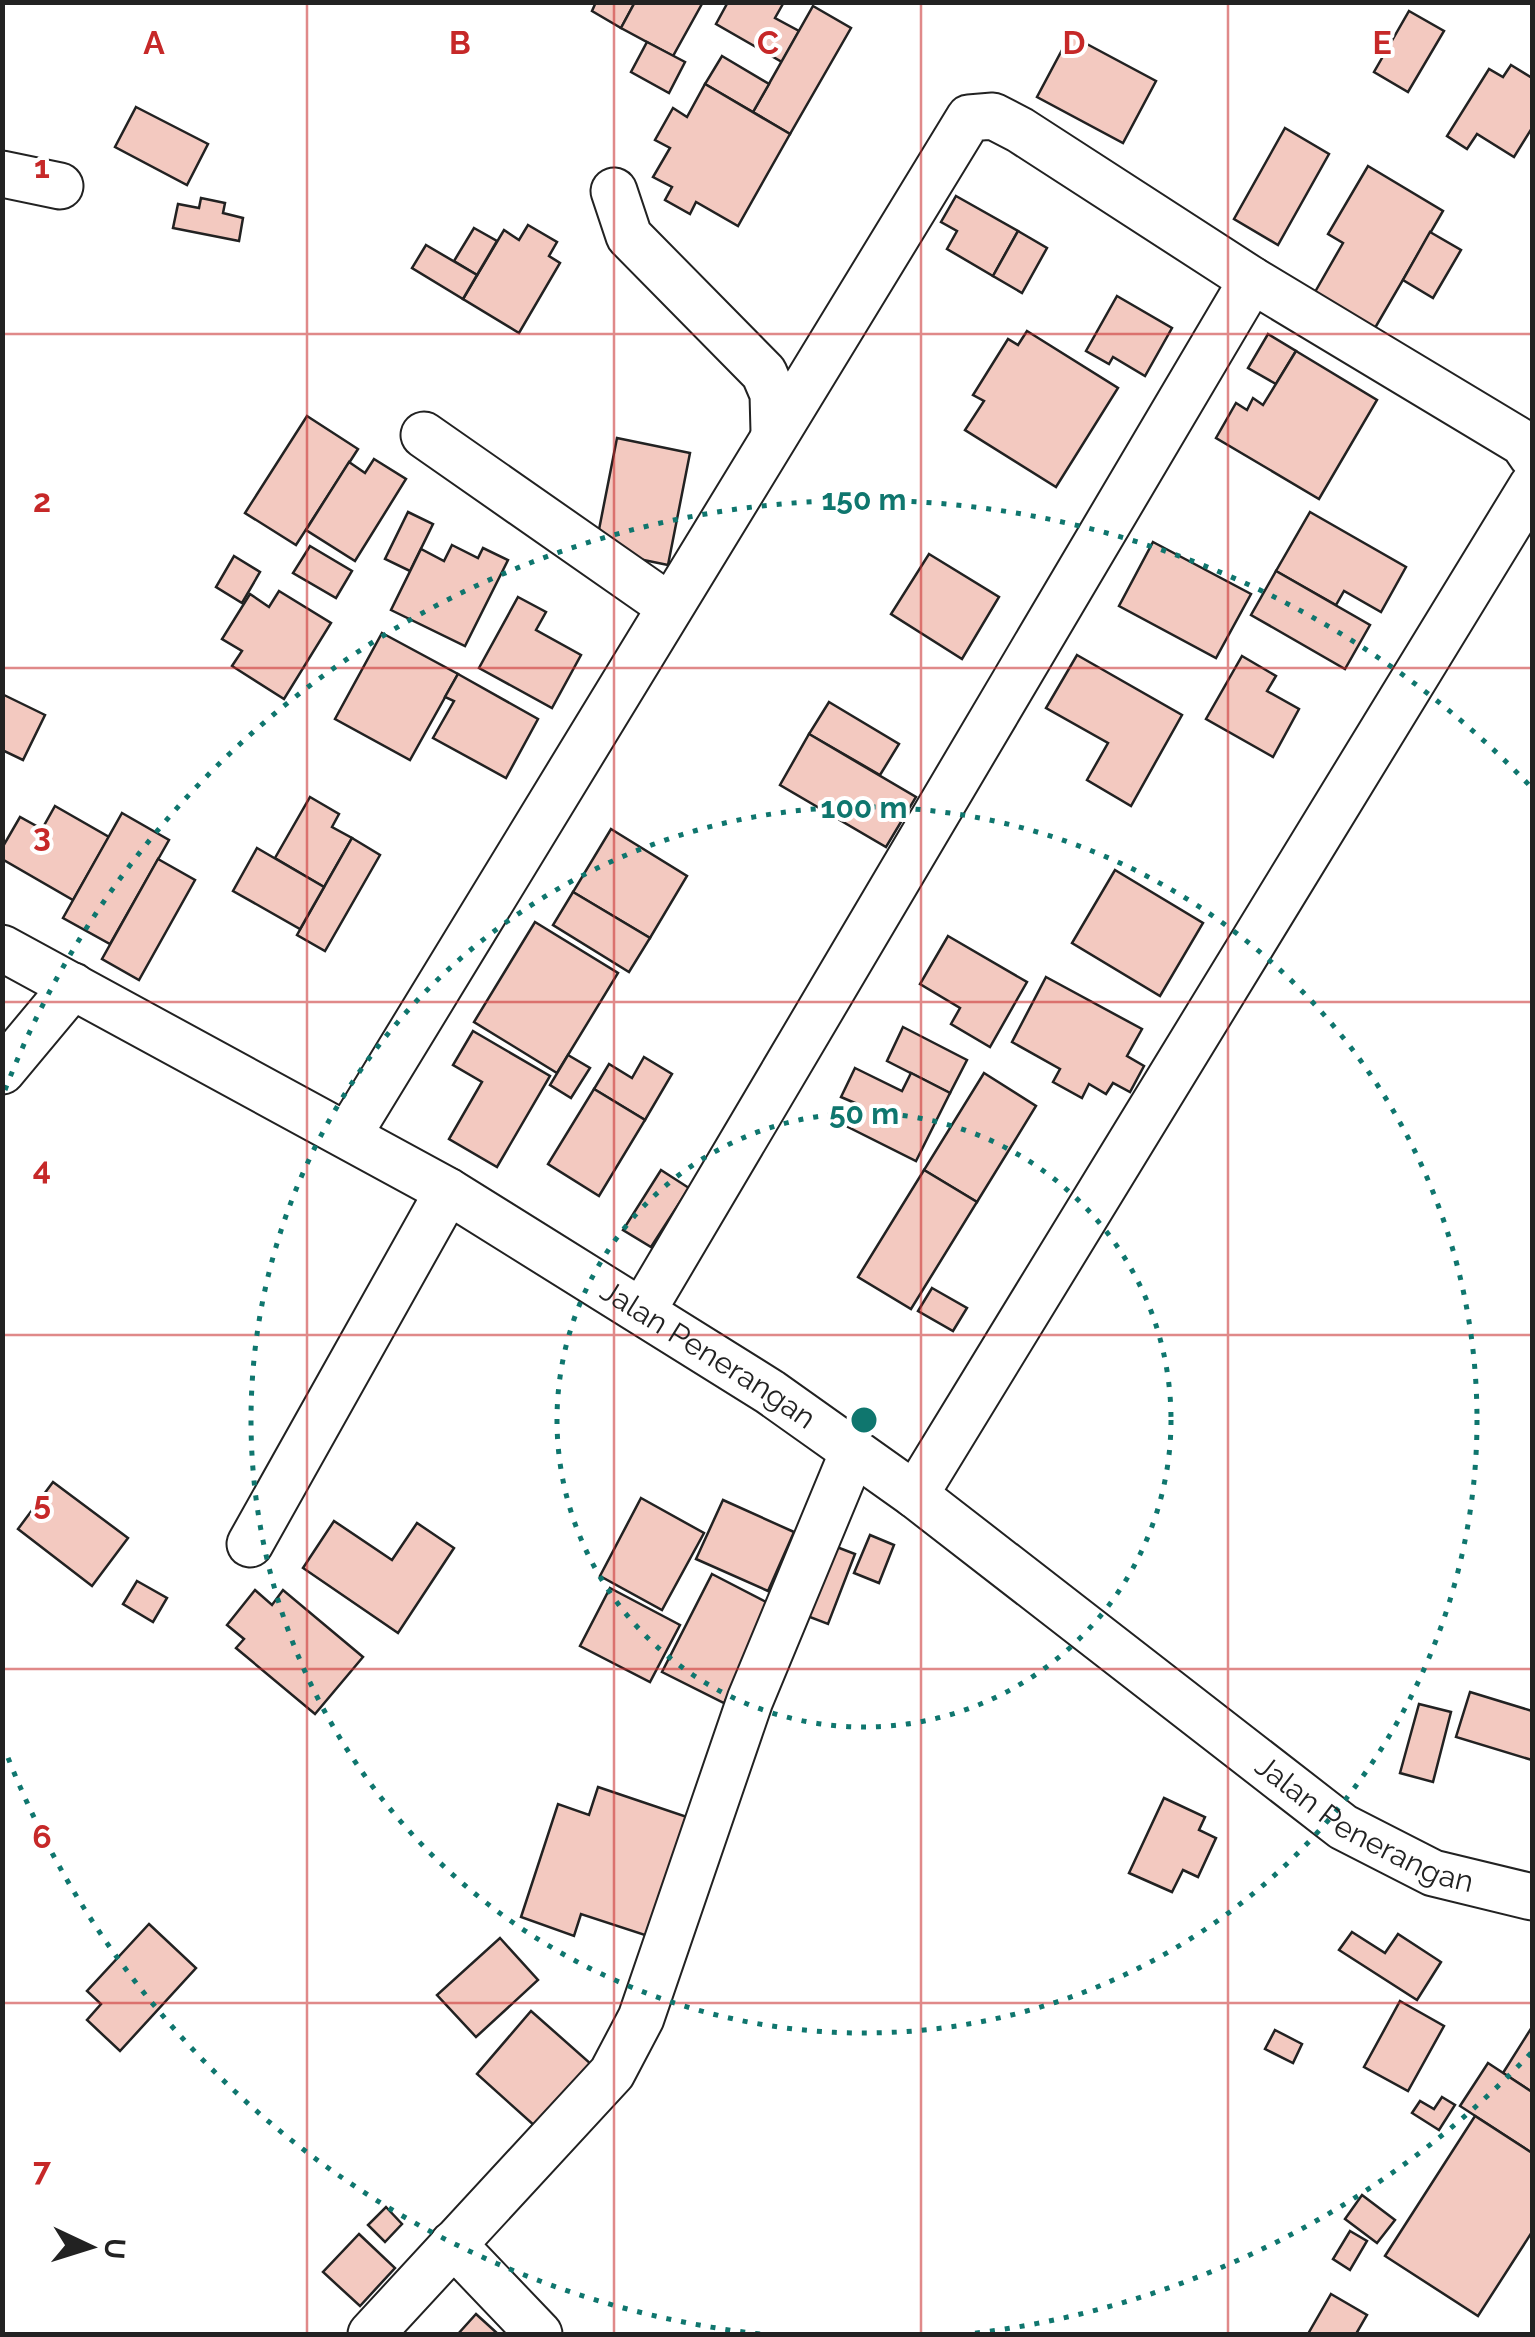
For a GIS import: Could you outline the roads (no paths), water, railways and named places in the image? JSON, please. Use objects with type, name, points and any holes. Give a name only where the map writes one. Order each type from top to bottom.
[{"type":"street","points":[[349,1134],[969,118],[993,116],[1020,130],[1252,280],[1523,443],[1532,456]]},
{"type":"street","points":[[2,174],[60,186]]},
{"type":"street","points":[[614,191],[630,236],[770,382],[774,432]]},
{"type":"street","points":[[643,1310],[1252,280]]},
{"type":"street","points":[[424,435],[669,606]]},
{"type":"street","points":[[914,1495],[1532,486]]},
{"type":"street","name":"Jalan Penerangan","points":[[2,948],[349,1134],[643,1310],[914,1495],[1343,1827],[1433,1873],[1532,1898]]},
{"type":"street","points":[[2,1071],[73,986]]},
{"type":"street","points":[[250,1544],[448,1191]]},
{"type":"street","points":[[371,2334],[612,2073],[641,2018],[750,1700],[853,1452]]},
{"type":"street","points":[[453,2244],[539,2334]]}]
